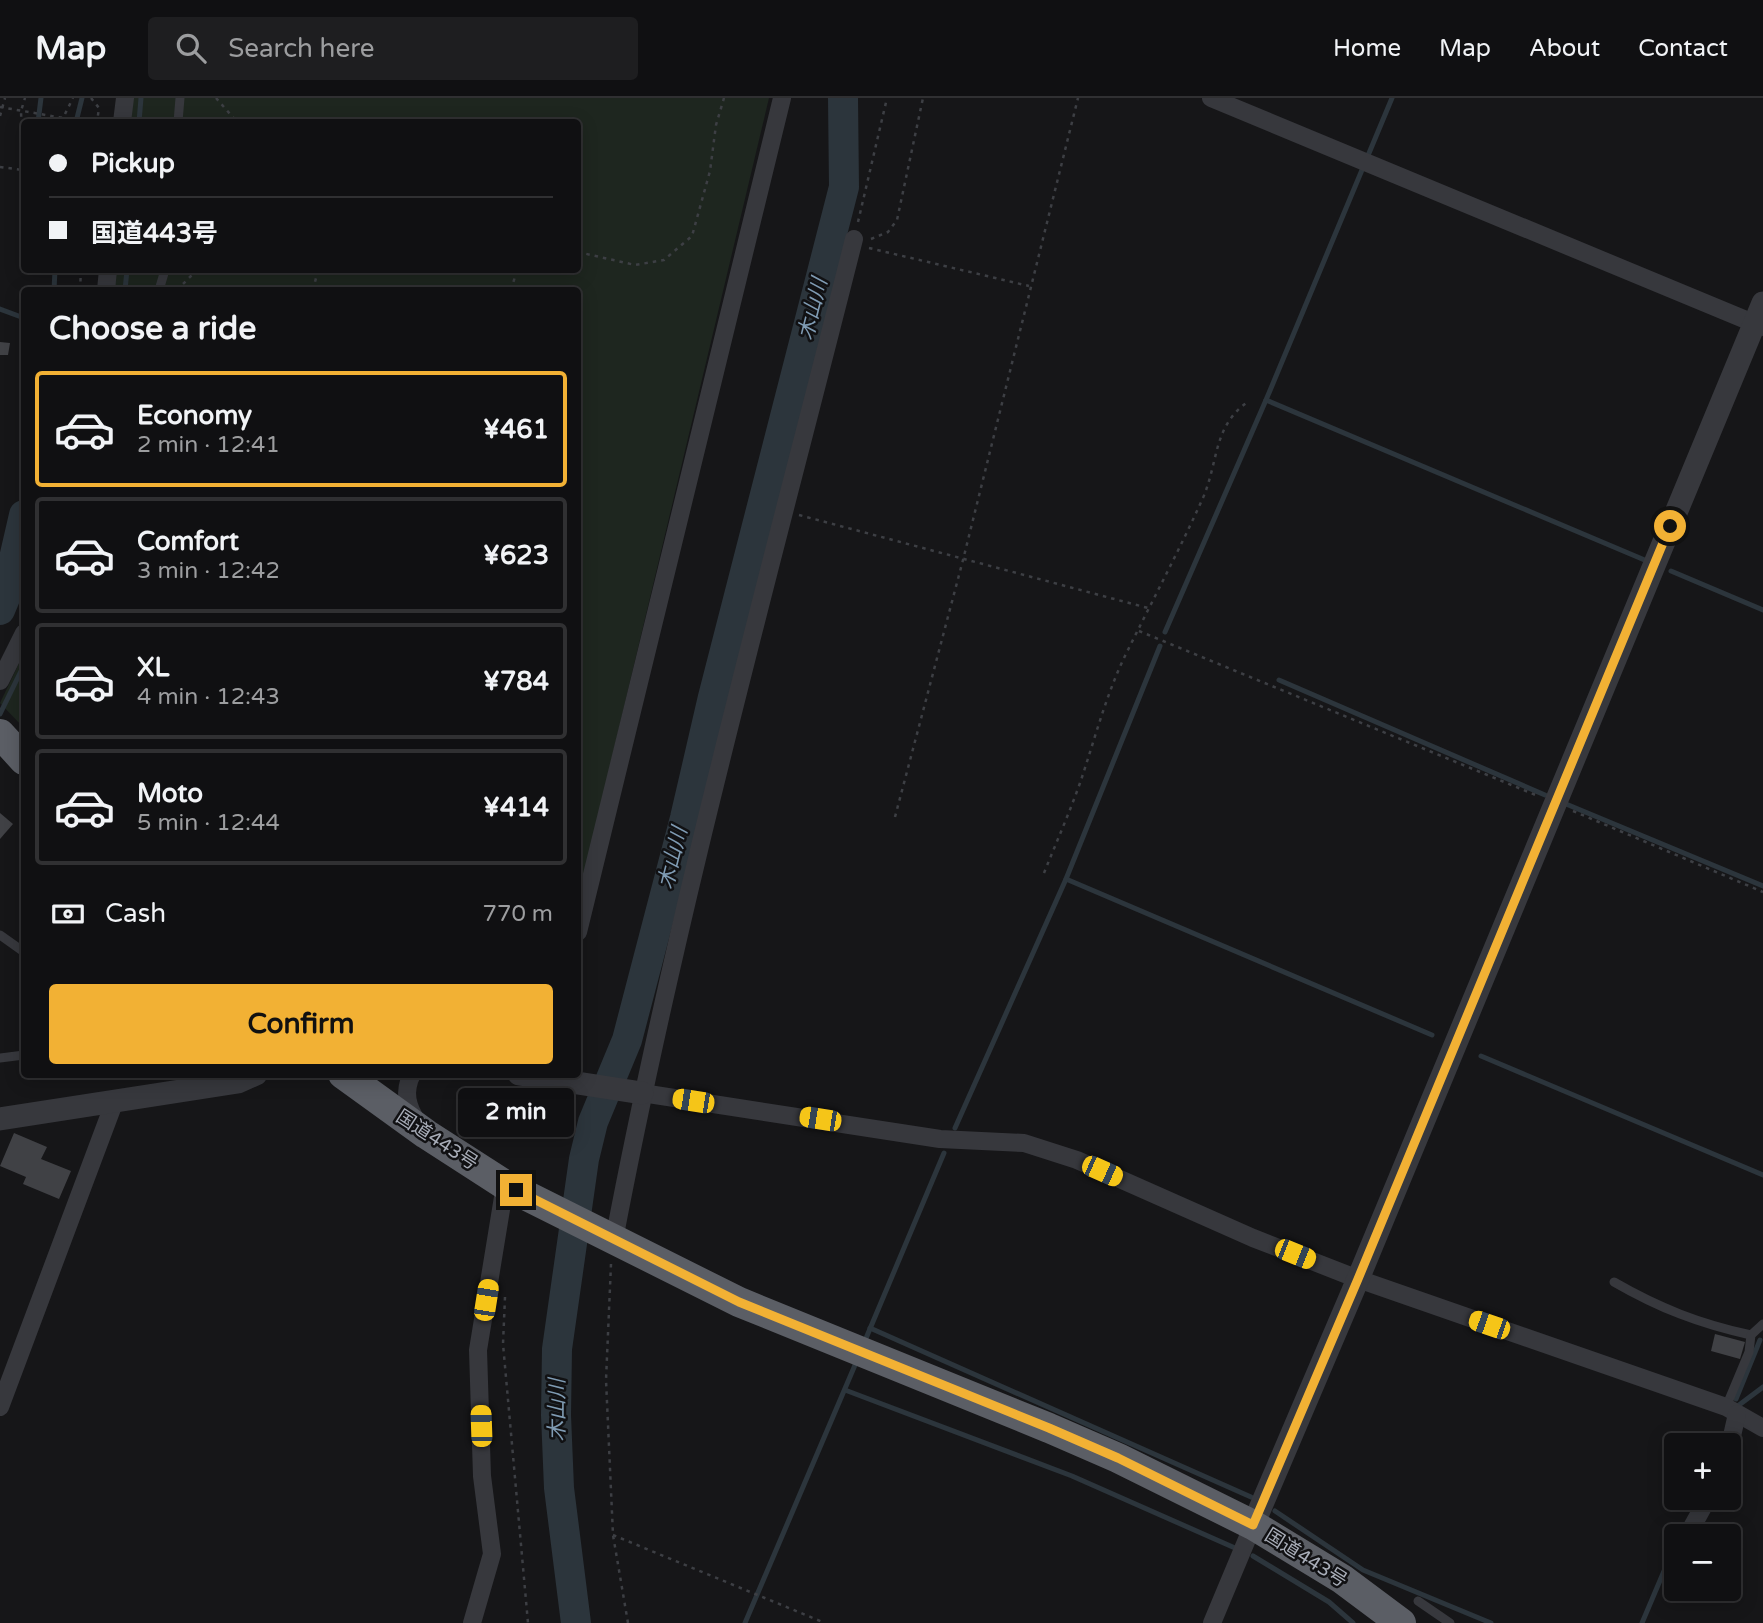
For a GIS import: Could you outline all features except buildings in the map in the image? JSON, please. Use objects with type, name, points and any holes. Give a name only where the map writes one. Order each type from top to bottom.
[{"type":"highway","points":[[0,734],[21,757]]},
{"type":"highway","name":"国道443号","points":[[349,1078],[426,1134],[510,1187],[614,1240],[739,1302],[1118,1458],[1253,1525],[1342,1579],[1409,1612]]},
{"type":"street","points":[[122,119],[124,98]]},
{"type":"street","points":[[581,920],[782,98]]},
{"type":"street","points":[[1211,98],[1760,318],[1212,1623]]},
{"type":"street","points":[[614,1240],[642,1093],[720,766],[854,239]]},
{"type":"street","points":[[0,681],[21,639]]},
{"type":"street","points":[[0,1119],[114,1103],[238,1082],[247,1078]]},
{"type":"street","points":[[410,1078],[406,1096],[413,1115],[426,1134]]},
{"type":"street","points":[[545,1078],[940,1139],[1024,1143],[1077,1160],[1253,1238],[1358,1279],[1732,1410],[1763,1428]]},
{"type":"street","points":[[0,1407],[114,1103]]},
{"type":"street","points":[[472,1623],[492,1554],[482,1476],[478,1350],[510,1187]]},
{"type":"street","points":[[1730,1433],[1732,1410]]},
{"type":"lane","points":[[178,119],[180,98]]},
{"type":"lane","points":[[0,936],[21,950]]},
{"type":"lane","points":[[0,1058],[21,1055]]},
{"type":"lane","points":[[1614,1282],[1680,1315],[1751,1335]]},
{"type":"lane","points":[[1732,1410],[1749,1352],[1751,1335],[1763,1324]]},
{"type":"lane","points":[[1409,1612],[1450,1623]]},
{"type":"path","points":[[0,116],[5,98]]},
{"type":"path","points":[[21,119],[21,110],[26,98]]},
{"type":"path","points":[[63,119],[73,98]]},
{"type":"path","points":[[216,98],[234,119]]},
{"type":"path","points":[[581,253],[635,265],[664,260],[692,236],[710,171],[716,125],[724,98]]},
{"type":"path","points":[[854,239],[887,98]]},
{"type":"path","points":[[854,239],[874,239],[888,232],[897,220],[923,98]]},
{"type":"path","points":[[895,817],[963,559],[1077,98]]},
{"type":"path","points":[[89,99],[99,108],[97,119]]},
{"type":"path","points":[[1,107],[59,119]]},
{"type":"path","points":[[0,167],[21,170]]},
{"type":"path","points":[[854,239],[866,247],[1030,286]]},
{"type":"path","points":[[180,287],[194,273]]},
{"type":"path","points":[[1044,873],[1079,786],[1107,700],[1124,658],[1203,499],[1227,423],[1238,409],[1249,401]]},
{"type":"path","points":[[785,512],[1148,608]]},
{"type":"path","points":[[1139,631],[1763,892]]},
{"type":"path","points":[[614,1240],[609,1284],[606,1380],[613,1535],[628,1623]]},
{"type":"path","points":[[506,1291],[503,1344],[528,1623]]},
{"type":"path","points":[[613,1535],[825,1623]]},
{"type":"shaded area","points":[[129,98],[769,98],[581,887],[581,287],[109,287],[111,273],[581,273],[581,119],[127,119]]},
{"type":"shaded area","points":[[21,659],[21,725],[0,703]]},
{"type":"waterway","points":[[38,119],[41,98]]},
{"type":"waterway","points":[[77,119],[82,98]]},
{"type":"waterway","points":[[139,119],[141,98]]},
{"type":"waterway","name":"木山川","points":[[576,1623],[559,1488],[557,1349],[584,1159],[593,1122],[627,1040],[844,187],[843,98]]},
{"type":"waterway","points":[[1165,632],[1266,400],[1392,98]]},
{"type":"waterway","points":[[54,287],[55,273]]},
{"type":"waterway","points":[[125,287],[127,273]]},
{"type":"waterway","points":[[0,309],[21,317]]},
{"type":"waterway","points":[[1266,400],[1647,561]]},
{"type":"waterway","points":[[0,610],[21,528]]},
{"type":"waterway","points":[[1671,571],[1763,610]]},
{"type":"waterway","points":[[955,1128],[1066,879],[1160,646]]},
{"type":"waterway","points":[[0,714],[21,671]]},
{"type":"waterway","points":[[1279,680],[1545,795]]},
{"type":"waterway","points":[[1566,804],[1763,886]]},
{"type":"waterway","points":[[1066,879],[1432,1035]]},
{"type":"waterway","points":[[1481,1056],[1763,1175]]},
{"type":"waterway","points":[[864,1343],[944,1153]]},
{"type":"waterway","points":[[870,1328],[1251,1497]]},
{"type":"waterway","points":[[1736,1399],[1760,1340]]},
{"type":"waterway","points":[[745,1623],[858,1358]]},
{"type":"waterway","points":[[1739,1405],[1763,1387]]},
{"type":"waterway","points":[[845,1390],[1072,1476],[1235,1548]]},
{"type":"waterway","points":[[1275,1511],[1363,1570],[1491,1623]]},
{"type":"waterway","points":[[1253,1556],[1329,1602],[1353,1623]]},
{"type":"waterway","points":[[1642,1623],[1664,1571]]},
{"type":"route","points":[[516,1190],[739,1302],[1049,1428],[1118,1458],[1253,1525],[1358,1279],[1670,526]]}]
